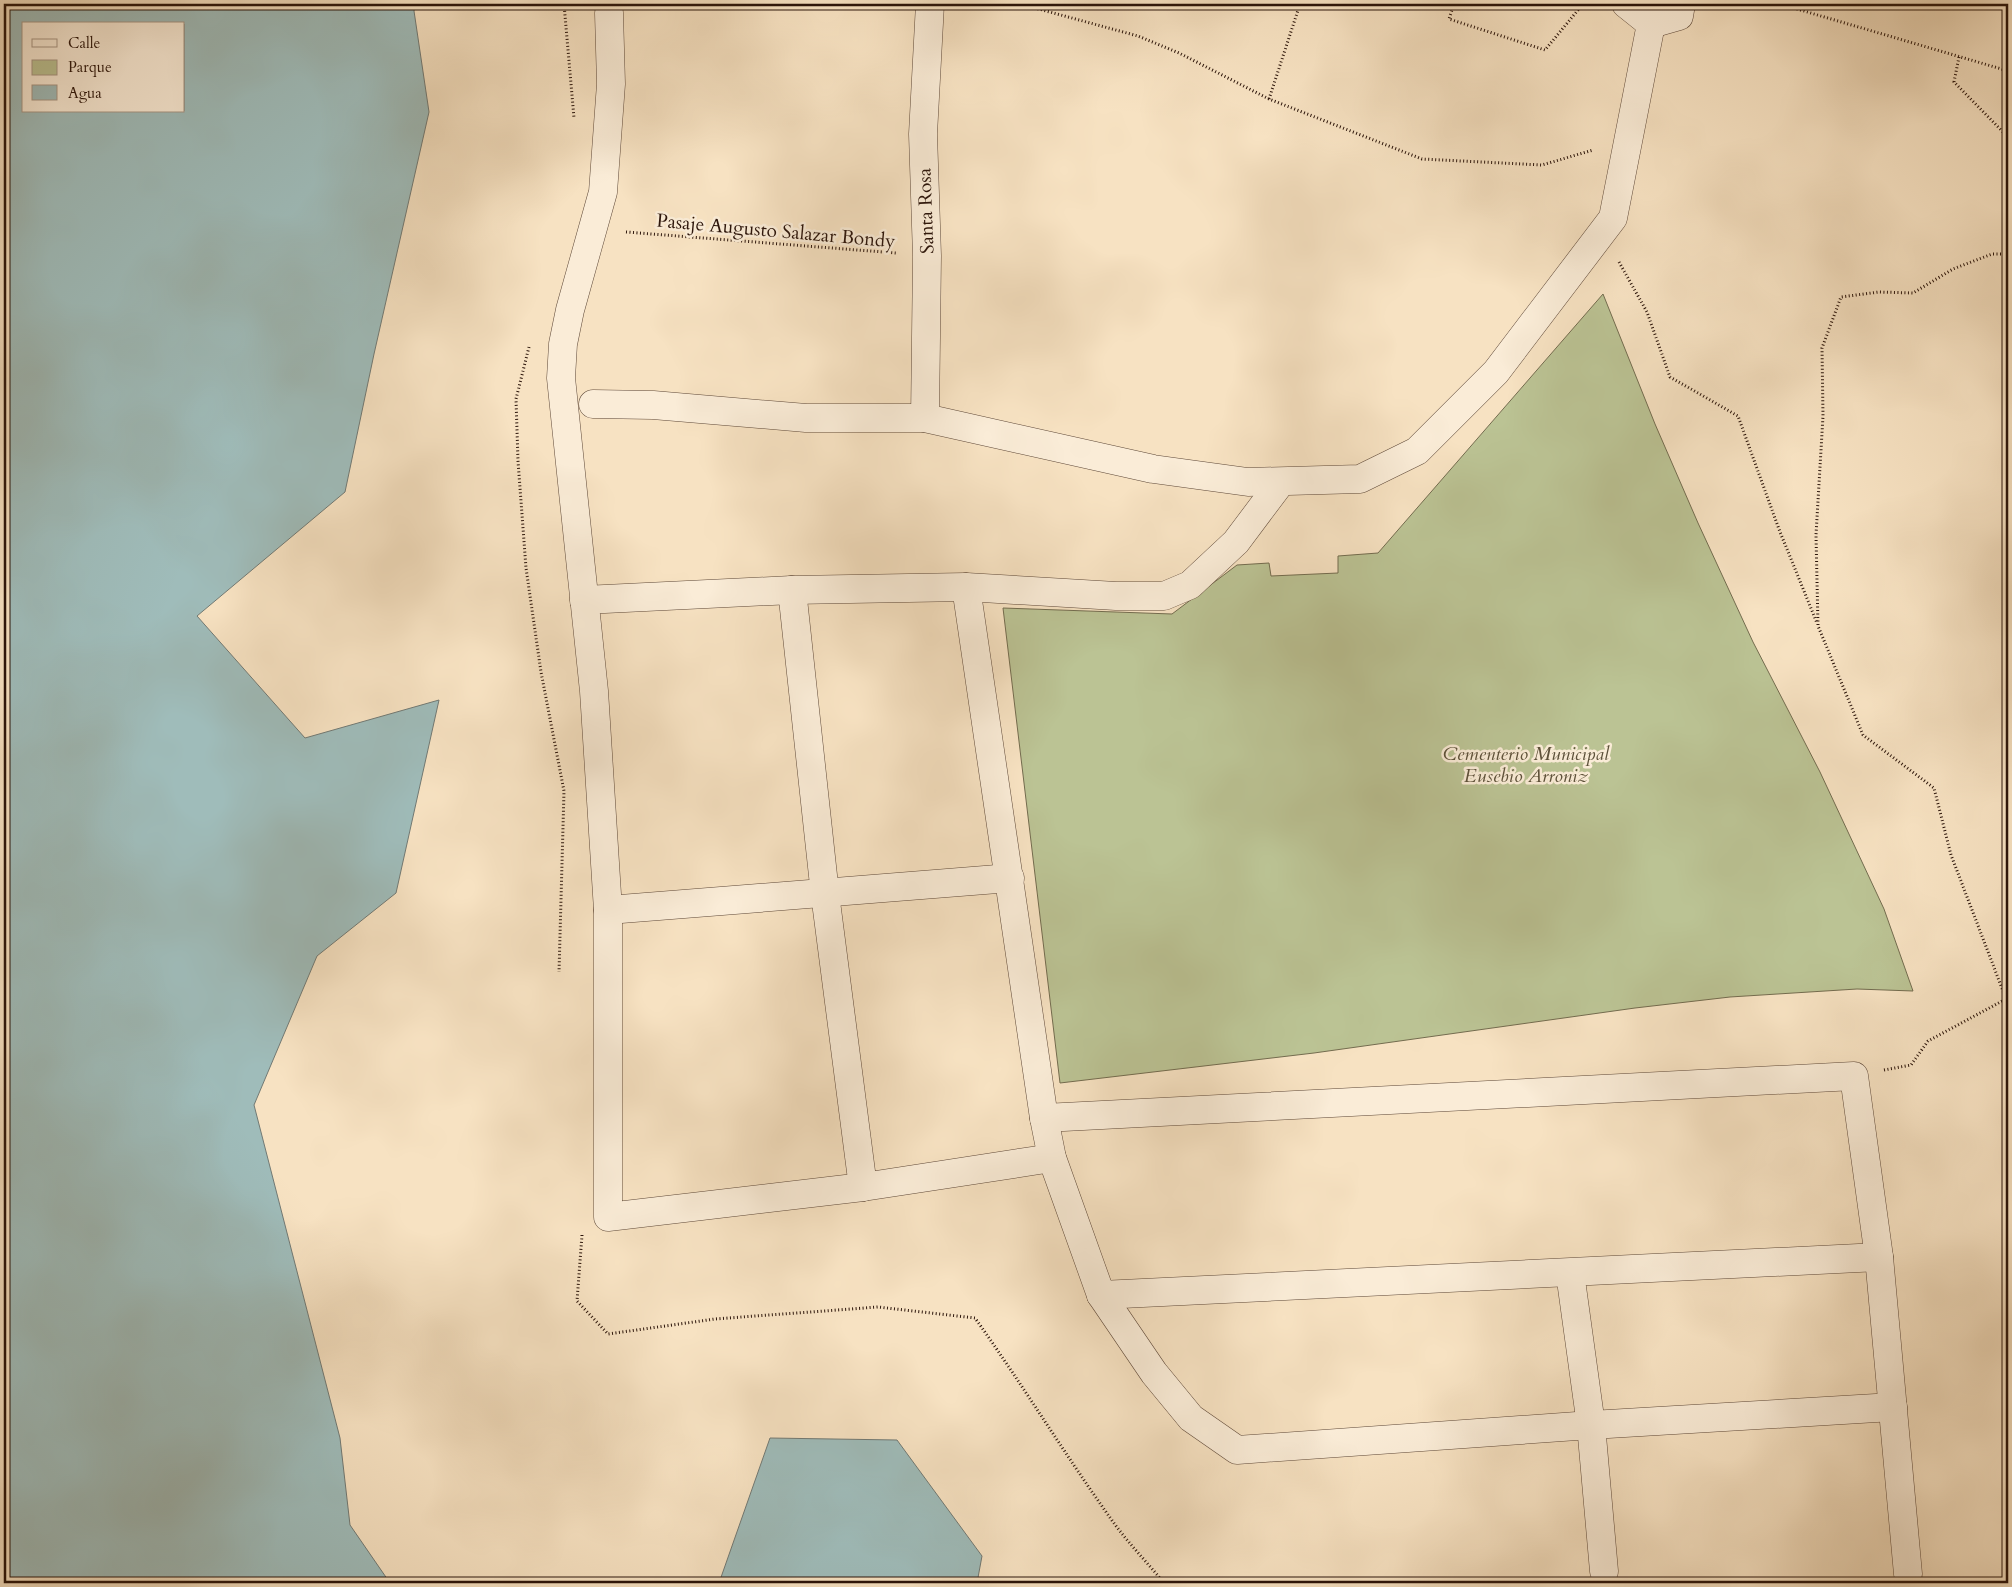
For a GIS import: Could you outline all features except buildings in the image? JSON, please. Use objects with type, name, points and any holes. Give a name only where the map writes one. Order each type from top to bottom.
[{"type":"street","name":"Santa Rosa","points":[[925,418],[926,256],[922,134],[930,4]]},
{"type":"street","points":[[1626,4],[1651,24]]},
{"type":"street","points":[[1651,24],[1678,16],[1681,4]]},
{"type":"street","points":[[609,13],[611,84],[603,192],[570,310],[563,344],[561,378],[594,691],[608,910],[608,1218],[863,1187],[1052,1158]]},
{"type":"street","points":[[593,404],[653,405],[806,418],[925,418],[1153,468],[1248,482],[1360,479],[1417,451],[1496,372],[1613,218],[1651,24]]},
{"type":"street","points":[[584,600],[792,590],[966,587],[1116,596],[1164,596],[1190,584],[1236,542],[1281,482]]},
{"type":"street","points":[[966,587],[1044,1118],[1052,1158],[1101,1295],[1154,1373],[1191,1418],[1237,1450],[1892,1407]]},
{"type":"street","points":[[792,590],[825,894],[863,1187]]},
{"type":"street","points":[[608,910],[1010,878]]},
{"type":"street","points":[[1044,1118],[1854,1076],[1879,1258],[1908,1574]]},
{"type":"street","points":[[1101,1295],[1879,1258]]},
{"type":"street","points":[[1570,1272],[1591,1426],[1604,1571]]},
{"type":"path","points":[[1003,4],[1035,8],[1138,36],[1179,53],[1269,99],[1422,159],[1542,165],[1629,140]]},
{"type":"path","points":[[1269,99],[1300,4]]},
{"type":"path","points":[[1454,4],[1449,19],[1544,50],[1583,4]]},
{"type":"path","points":[[1780,4],[2004,70]]},
{"type":"path","points":[[1959,57],[1954,82],[2008,137]]},
{"type":"path","name":"Pasaje Augusto Salazar Bondy","points":[[624,232],[926,256]]},
{"type":"path","points":[[1602,232],[1647,312],[1670,377],[1738,416],[1780,532],[1863,734],[1934,788],[1952,855],[2007,1002],[1928,1041],[1911,1065],[1854,1076]]},
{"type":"path","points":[[1818,626],[1816,534],[1823,416],[1822,348],[1841,297],[1879,292],[1913,293],[1954,269],[1992,254],[2008,254]]},
{"type":"path","points":[[608,1218],[583,1214],[577,1301],[608,1334],[715,1319],[878,1307],[975,1318],[1014,1373],[1056,1440],[1112,1521],[1164,1583]]},
{"type":"green space","name":"Cementerio Municipal Eusebio Arroniz","points":[[1603,294],[1655,424],[1698,523],[1753,642],[1820,772],[1884,909],[1913,991],[1857,989],[1730,997],[1635,1008],[1314,1053],[1060,1083],[1003,608],[1172,614],[1237,565],[1269,563],[1271,576],[1338,573],[1338,556],[1378,553]]},
{"type":"water","points":[[4,4],[415,4],[414,11],[429,112],[345,492],[197,616],[305,738],[439,700],[396,893],[317,956],[254,1105],[340,1438],[350,1525],[390,1583],[4,1583]]},
{"type":"water","points":[[770,1438],[897,1440],[982,1556],[977,1583],[719,1583]]}]
